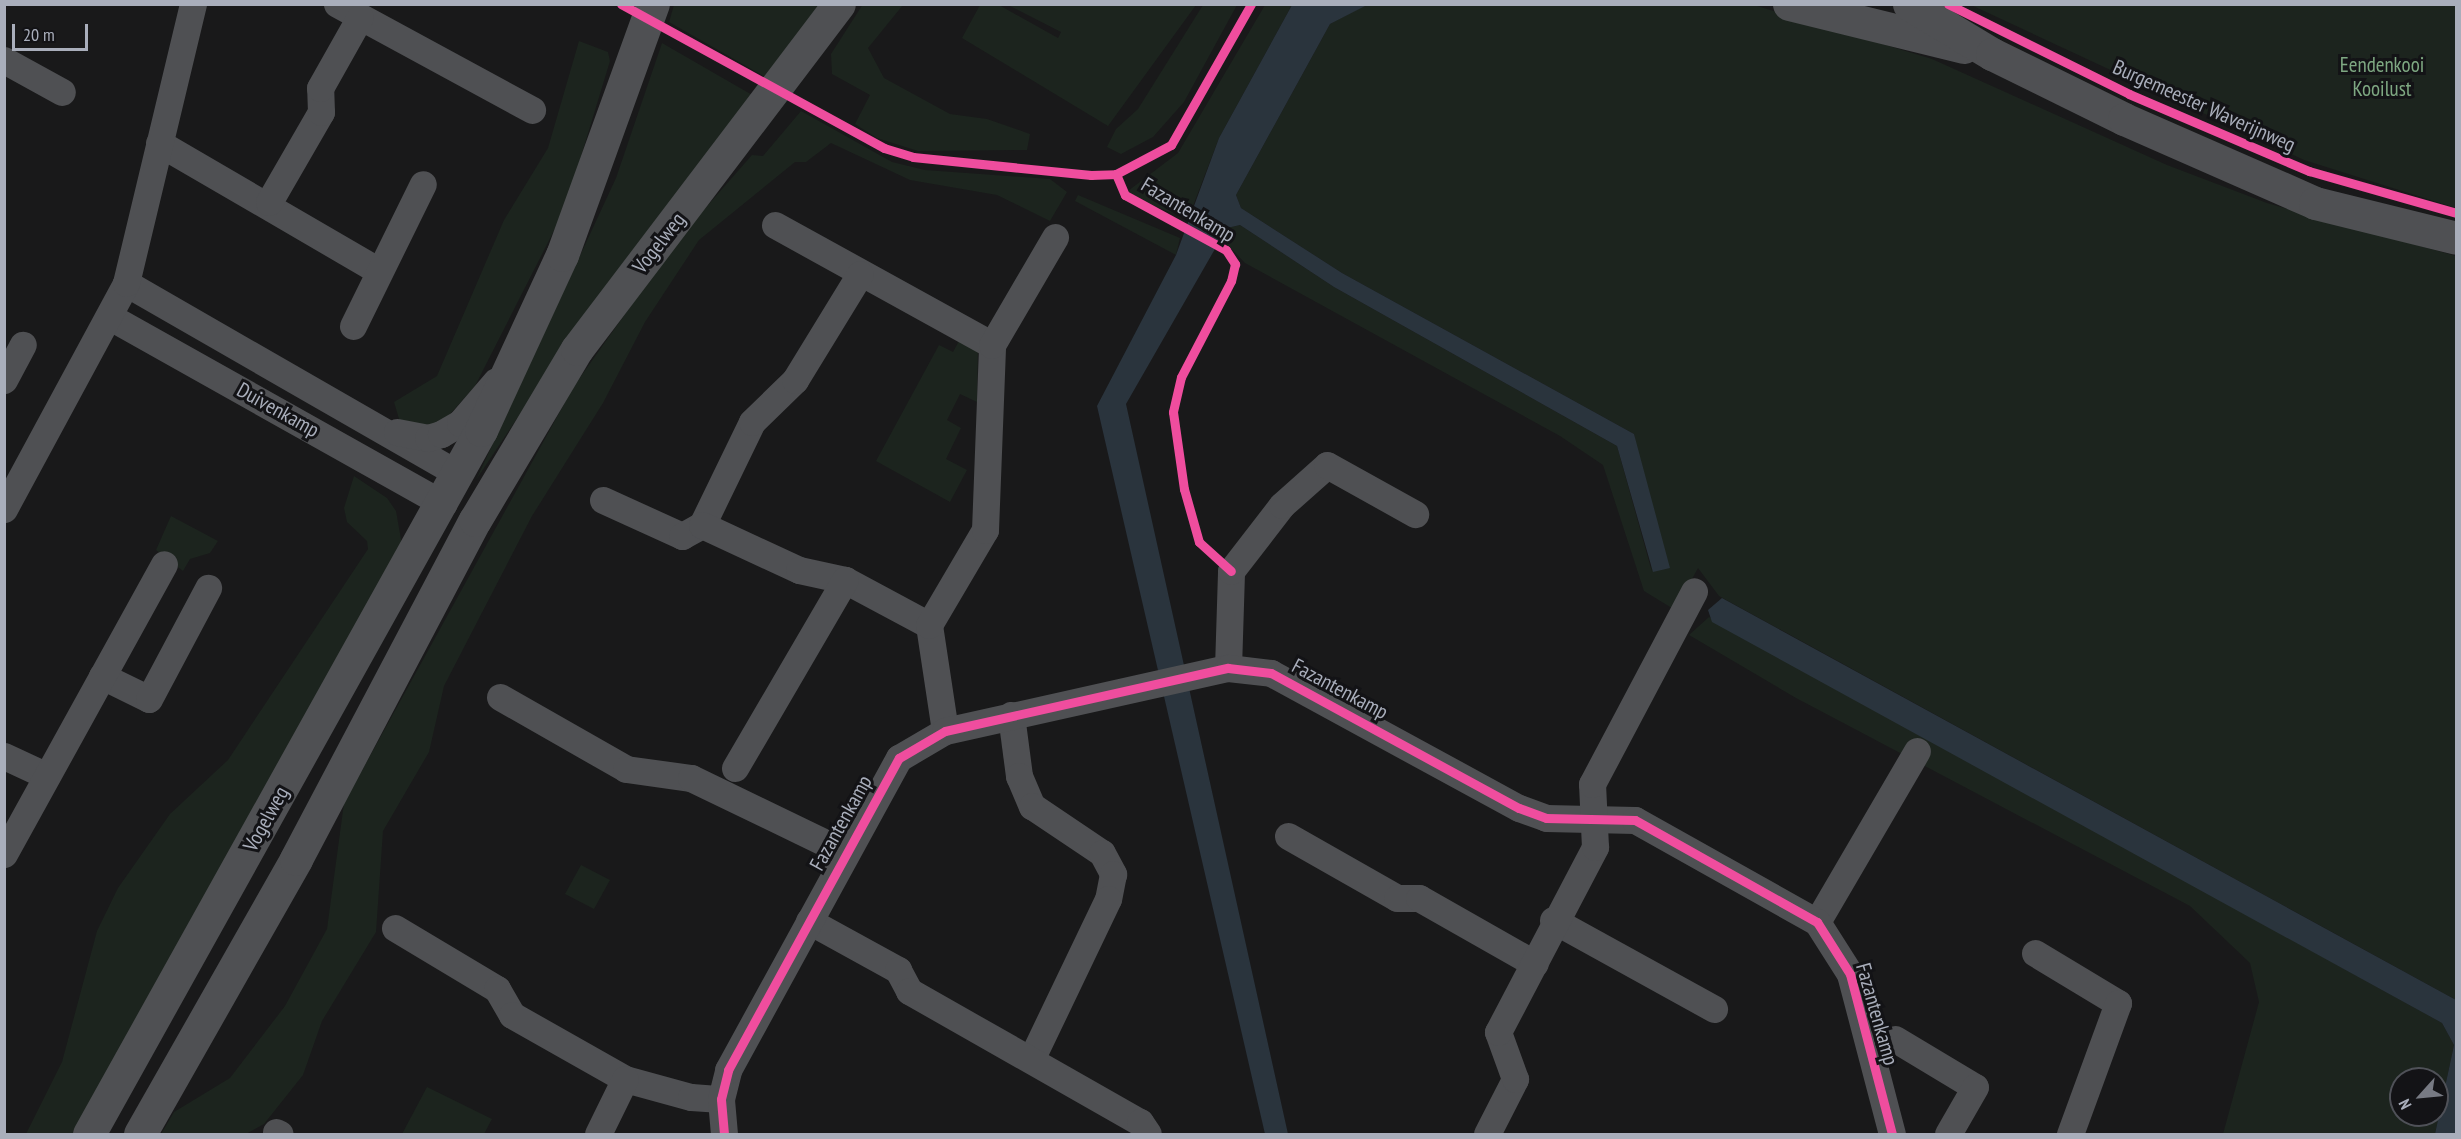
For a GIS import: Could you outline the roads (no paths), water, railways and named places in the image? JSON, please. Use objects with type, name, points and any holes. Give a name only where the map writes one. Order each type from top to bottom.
[{"type":"street","points":[[4,509],[112,318],[126,283],[193,4]]},
{"type":"street","name":"Vogelweg","points":[[88,1134],[458,474],[562,255],[653,4]]},
{"type":"street","name":"Vogelweg","points":[[140,1134],[296,859],[475,520],[495,492],[577,349],[839,4]]},
{"type":"street","name":"Burgemeester Waverijnweg","points":[[1789,4],[1992,54]]},
{"type":"street","name":"Burgemeester Waverijnweg","points":[[1909,4],[1992,54],[2314,203],[2457,238]]},
{"type":"street","points":[[269,202],[321,112],[321,88],[348,11],[532,110]]},
{"type":"street","points":[[4,60],[62,92]]},
{"type":"street","points":[[159,143],[269,202],[274,214],[379,271]]},
{"type":"street","points":[[353,326],[423,184]]},
{"type":"street","points":[[776,225],[860,274],[992,345]]},
{"type":"street","points":[[945,731],[928,625],[985,530],[992,345],[1054,237]]},
{"type":"street","points":[[603,500],[682,536],[702,525],[752,422],[795,380],[860,274]]},
{"type":"street","name":"Duivenkamp","points":[[126,283],[458,474]]},
{"type":"street","name":"Duivenkamp","points":[[112,318],[443,504]]},
{"type":"street","points":[[4,380],[23,345]]},
{"type":"street","name":"Duivenkamp","points":[[378,426],[413,436],[441,434],[460,423],[505,371]]},
{"type":"street","points":[[1228,668],[1232,571],[1282,505],[1327,465],[1415,514]]},
{"type":"street","points":[[458,474],[495,492]]},
{"type":"street","points":[[443,504],[475,520]]},
{"type":"street","points":[[702,525],[799,570],[845,580],[928,625]]},
{"type":"street","points":[[4,854],[164,564]]},
{"type":"street","points":[[735,768],[845,580]]},
{"type":"street","points":[[102,676],[149,699],[208,588]]},
{"type":"street","points":[[1487,1134],[1515,1079],[1498,1032],[1535,964],[1553,920],[1595,847],[1592,784],[1694,591]]},
{"type":"street","name":"Fazantenkamp","points":[[724,1134],[721,1099],[728,1070],[844,852],[899,758],[945,731],[1228,668],[1271,673],[1519,808],[1546,818],[1635,820],[1817,922],[1850,974],[1892,1134]]},
{"type":"street","name":"Fazantenkamp","points":[[500,697],[626,769],[691,778],[844,852]]},
{"type":"street","points":[[1011,716],[1020,776],[1032,806],[1102,853],[1113,874],[1108,899],[1031,1060]]},
{"type":"street","points":[[1817,922],[1917,751]]},
{"type":"street","points":[[4,756],[47,776]]},
{"type":"street","points":[[1288,836],[1397,898],[1419,898],[1535,964]]},
{"type":"street","points":[[1553,920],[1713,1009]]},
{"type":"street","points":[[809,921],[898,970],[909,991],[1140,1122],[1148,1134]]},
{"type":"street","points":[[395,928],[498,989],[512,1015],[625,1079],[691,1097],[721,1099]]},
{"type":"street","points":[[2035,953],[2118,1004],[2070,1134]]},
{"type":"street","name":"Fazantenkamp","points":[[1894,1039],[1975,1087],[1948,1134]]},
{"type":"street","points":[[598,1134],[625,1079]]},
{"type":"park label","name":"Eendenkooi Kooilust","points":[[2382,77]]}]
